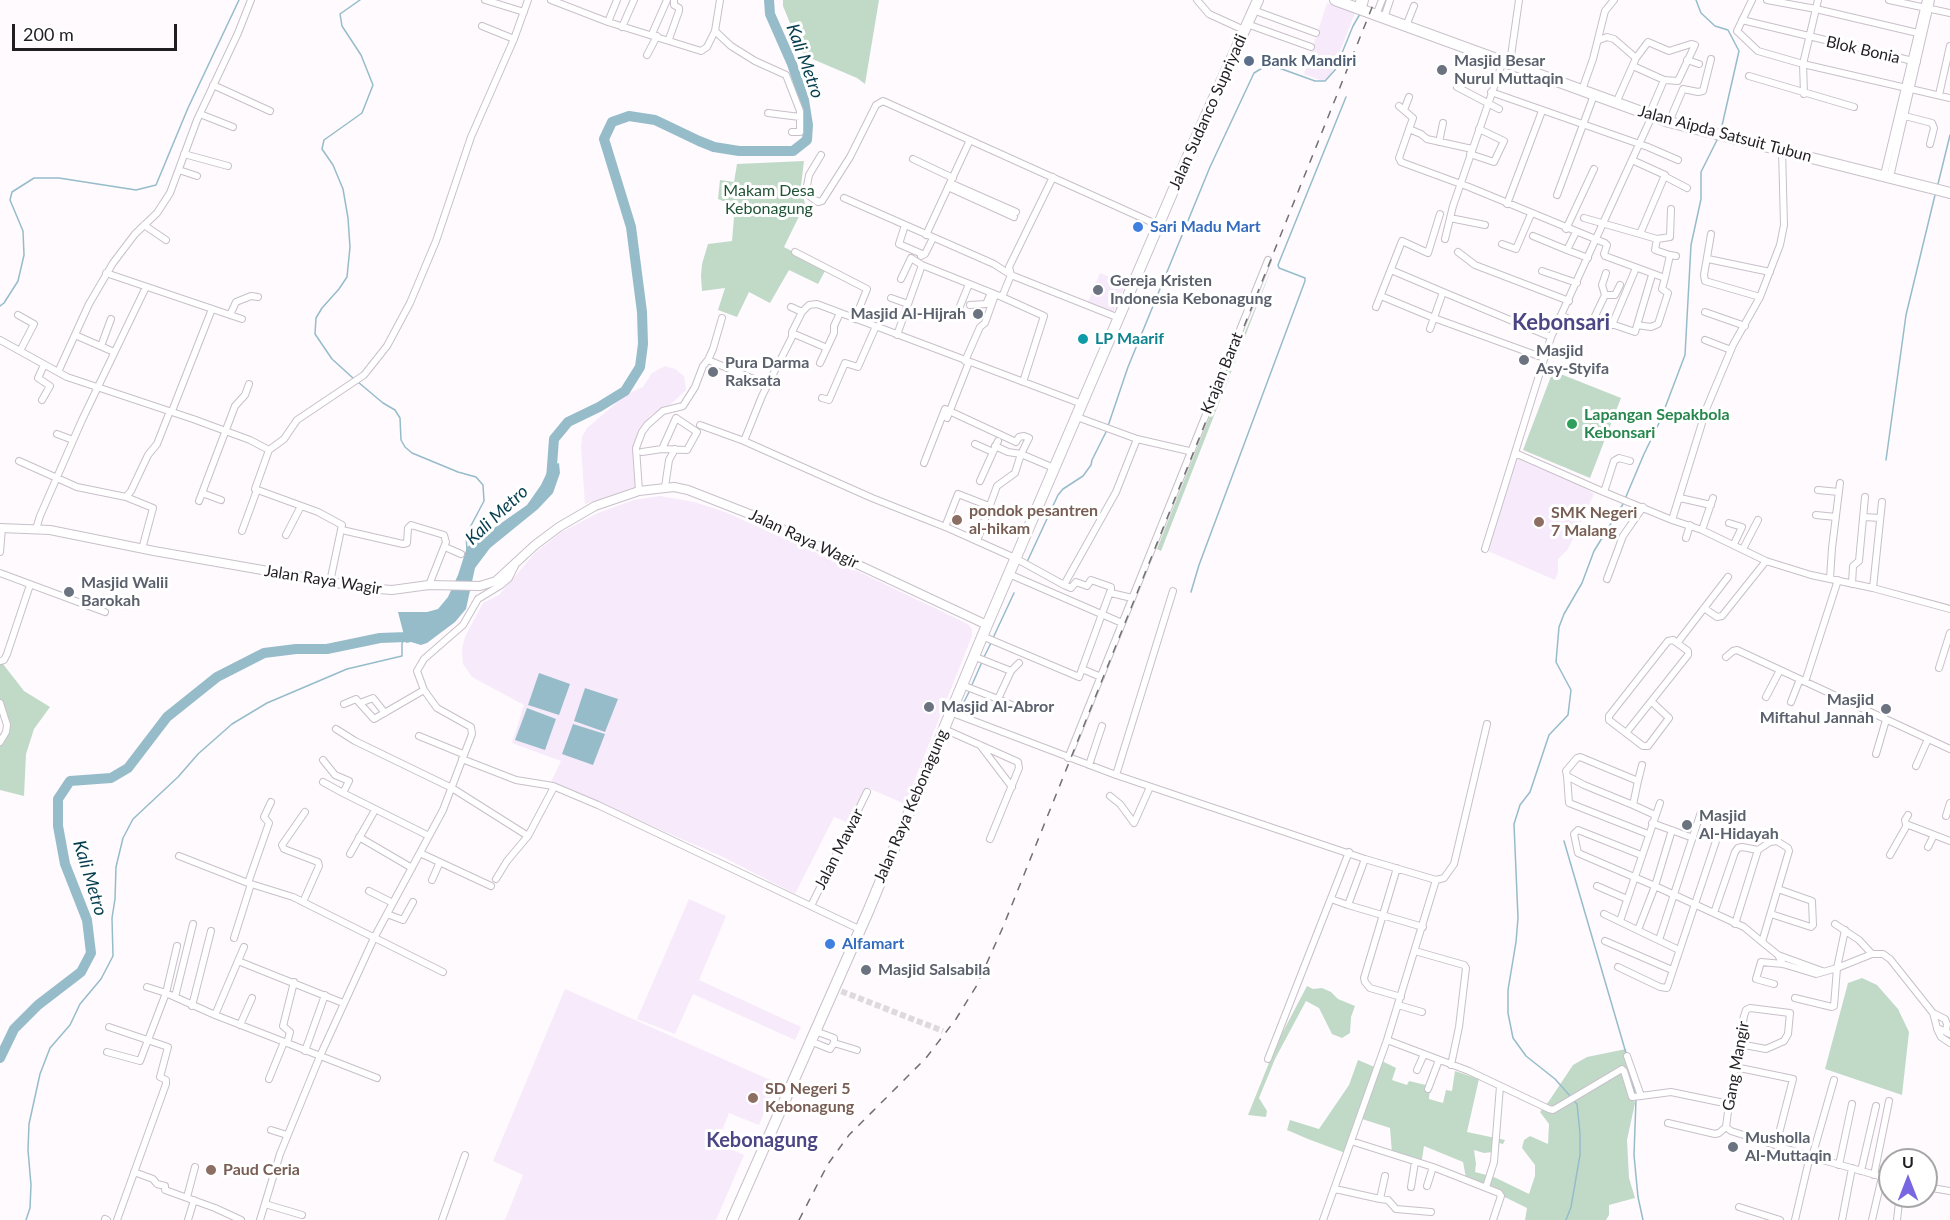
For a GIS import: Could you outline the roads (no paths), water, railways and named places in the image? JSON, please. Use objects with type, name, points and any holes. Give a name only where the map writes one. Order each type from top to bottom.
[{"type":"highway","name":"Jalan Aipda Satsuit Tubun","points":[[1335,0],[1357,5],[1406,26],[1669,122],[1950,193]]},
{"type":"highway","name":"Jalan Sudanco Supriyadi","points":[[1158,225],[1256,5]]},
{"type":"highway","name":"Jalan Raya Kebonagung","points":[[732,1220],[859,929],[950,712],[966,686],[977,658],[989,639],[987,625],[1016,578],[1054,468],[1158,225]]},
{"type":"main road","name":"Jalan Raya Wagir","points":[[1,528],[67,533],[142,549],[392,591],[429,585],[480,586],[496,581],[535,545],[577,516],[604,502],[639,491],[665,487],[688,489],[752,515],[987,625]]},
{"type":"street","points":[[58,372],[106,273],[125,247],[162,206],[170,193],[200,114],[251,0]]},
{"type":"street","points":[[485,0],[495,1],[524,12]]},
{"type":"street","points":[[330,582],[342,530],[341,524],[255,489],[269,450],[284,439],[297,420],[364,375],[387,346],[410,303],[436,241],[471,137],[514,39],[528,0]]},
{"type":"street","points":[[551,0],[622,27],[703,50],[715,31],[720,0]]},
{"type":"street","points":[[608,22],[617,0]]},
{"type":"street","points":[[622,27],[634,0]]},
{"type":"street","points":[[647,55],[667,0]]},
{"type":"street","points":[[669,39],[679,11],[674,0]]},
{"type":"street","points":[[1197,0],[1209,14],[1311,47]]},
{"type":"street","points":[[1380,16],[1382,0]]},
{"type":"street","points":[[1380,16],[1390,0]]},
{"type":"street","points":[[1445,239],[1460,184],[1487,103],[1506,62],[1519,0]]},
{"type":"street","points":[[1582,90],[1599,40],[1605,11],[1614,0]]},
{"type":"street","points":[[1752,0],[1737,31],[1758,51],[1803,64],[1950,98]]},
{"type":"street","points":[[1767,0],[1921,34]]},
{"type":"street","points":[[1804,94],[1803,64],[1818,0]]},
{"type":"street","points":[[1889,0],[1950,13]]},
{"type":"street","points":[[1926,0],[1927,9]]},
{"type":"street","points":[[1887,176],[1931,0]]},
{"type":"street","points":[[1256,5],[1316,33]]},
{"type":"street","points":[[1406,26],[1414,6]]},
{"type":"street","name":"Blok Bonia","points":[[1742,20],[1915,62]]},
{"type":"street","points":[[482,26],[514,39]]},
{"type":"street","points":[[715,31],[731,46],[755,61],[786,75],[799,106],[800,132],[792,132]]},
{"type":"street","points":[[1599,40],[1607,37],[1614,39],[1636,58]]},
{"type":"street","points":[[1616,103],[1636,58],[1648,42],[1670,51],[1694,44],[1678,81],[1664,80],[1634,66]]},
{"type":"street","points":[[1939,95],[1950,46]]},
{"type":"street","points":[[1669,122],[1683,89],[1703,91],[1711,59]]},
{"type":"street","points":[[1688,60],[1699,64]]},
{"type":"street","points":[[767,66],[780,64]]},
{"type":"street","points":[[1749,76],[1854,107]]},
{"type":"street","points":[[1485,549],[1551,336],[1578,283],[1640,145],[1664,80]]},
{"type":"street","points":[[213,85],[270,111]]},
{"type":"street","points":[[1457,87],[1499,109]]},
{"type":"street","points":[[1491,92],[1678,160]]},
{"type":"street","points":[[1557,195],[1594,95]]},
{"type":"street","points":[[1409,97],[1401,108],[1413,118],[1399,158],[1401,162],[1606,244],[1604,255],[1665,278]]},
{"type":"street","points":[[821,155],[808,180],[808,195],[818,202],[822,201],[850,157],[876,105],[883,101],[1158,225]]},
{"type":"street","points":[[1506,204],[1542,111]]},
{"type":"street","points":[[768,113],[800,117]]},
{"type":"street","points":[[200,114],[233,128]]},
{"type":"street","points":[[1902,116],[1932,123],[1934,128],[1930,144]]},
{"type":"street","points":[[1439,142],[1443,123]]},
{"type":"street","points":[[1409,129],[1427,139],[1471,152],[1493,162],[1503,139],[1479,129]]},
{"type":"street","points":[[897,335],[922,254],[925,254],[929,236],[970,140]]},
{"type":"street","points":[[1672,520],[1700,425],[1731,350],[1760,297],[1780,245],[1784,225],[1782,150]]},
{"type":"street","points":[[184,154],[228,166]]},
{"type":"street","points":[[913,159],[950,183],[1015,214]]},
{"type":"street","points":[[1632,160],[1663,173],[1664,177],[1687,188]]},
{"type":"street","points":[[1566,229],[1594,169]]},
{"type":"street","points":[[179,170],[197,176]]},
{"type":"street","points":[[970,305],[986,304],[1011,275],[1010,267],[1053,177]]},
{"type":"street","points":[[1640,234],[1664,177]]},
{"type":"street","points":[[844,198],[994,264],[1011,275],[1119,318]]},
{"type":"street","points":[[1584,218],[1657,239],[1667,238],[1671,236],[1671,209]]},
{"type":"street","points":[[1376,308],[1402,241],[1428,253],[1440,214]]},
{"type":"street","points":[[1502,243],[1516,249],[1531,214]]},
{"type":"street","points":[[1450,219],[1485,225]]},
{"type":"street","points":[[144,225],[166,240]]},
{"type":"street","points":[[905,225],[899,244],[922,254]]},
{"type":"street","points":[[1567,250],[1576,232]]},
{"type":"street","points":[[1711,234],[1704,278],[1707,283],[1760,297]]},
{"type":"street","points":[[1533,236],[1588,258]]},
{"type":"street","points":[[1637,325],[1651,327],[1658,324],[1668,293],[1662,289],[1673,256],[1655,250],[1657,239]]},
{"type":"street","points":[[795,252],[867,289],[855,319]]},
{"type":"street","points":[[1458,252],[1475,265],[1569,301]]},
{"type":"street","points":[[901,279],[909,259],[1044,316],[1023,382]]},
{"type":"street","points":[[1707,259],[1770,272]]},
{"type":"street","name":"Krajan Barat","points":[[1068,758],[1268,260]]},
{"type":"street","points":[[1612,325],[1636,268]]},
{"type":"street","points":[[1391,270],[1551,336]]},
{"type":"street","points":[[1542,270],[1578,283]]},
{"type":"street","points":[[106,273],[243,319]]},
{"type":"street","points":[[1605,295],[1601,287],[1606,273]]},
{"type":"street","points":[[1594,318],[1634,333],[1652,275]]},
{"type":"street","points":[[958,310],[969,284]]},
{"type":"street","points":[[1605,295],[1616,295],[1620,285]]},
{"type":"street","points":[[36,529],[73,440],[146,287]]},
{"type":"street","points":[[1430,329],[1443,291]]},
{"type":"street","points":[[947,418],[980,327],[996,295]]},
{"type":"street","points":[[1562,315],[1583,326],[1589,324],[1605,295]]},
{"type":"street","points":[[230,315],[236,302],[251,296],[258,297]]},
{"type":"street","points":[[1381,296],[1544,358]]},
{"type":"street","points":[[891,298],[908,304]]},
{"type":"street","points":[[744,441],[802,312],[808,305],[817,304],[1082,404]]},
{"type":"street","points":[[791,308],[802,312]]},
{"type":"street","points":[[126,496],[131,491],[148,455],[157,444],[212,309]]},
{"type":"street","points":[[1705,312],[1745,326]]},
{"type":"street","points":[[820,363],[840,313]]},
{"type":"street","points":[[18,315],[34,324],[20,351]]},
{"type":"street","points":[[639,491],[636,454],[642,432],[663,411],[683,406],[713,349],[722,318]]},
{"type":"street","points":[[101,346],[111,319]]},
{"type":"street","points":[[826,408],[825,399],[844,364],[858,367],[876,327]]},
{"type":"street","points":[[792,333],[827,348]]},
{"type":"street","points":[[75,335],[114,352]]},
{"type":"street","points":[[0,340],[58,372],[97,388],[171,411],[269,450]]},
{"type":"street","points":[[1705,340],[1731,350]]},
{"type":"street","points":[[708,360],[768,385]]},
{"type":"street","points":[[42,400],[50,386],[38,378],[44,365]]},
{"type":"street","points":[[199,501],[235,406],[245,395],[249,384]]},
{"type":"street","points":[[924,463],[944,410],[951,411],[1016,442],[1019,437],[1029,438],[1016,472],[997,486],[977,541]]},
{"type":"street","points":[[1077,417],[1137,439],[1189,452]]},
{"type":"street","points":[[642,452],[665,449],[687,450],[697,432],[676,418],[665,449],[669,460]]},
{"type":"street","points":[[700,425],[744,441],[872,498],[977,541],[1071,588],[1076,582],[1087,586],[1091,580],[1111,587],[1103,615],[1079,677],[989,639]]},
{"type":"street","points":[[57,434],[73,440]]},
{"type":"street","points":[[1064,585],[1116,492],[1137,439]]},
{"type":"street","points":[[975,444],[995,446],[1008,452],[1022,454],[1054,468]]},
{"type":"street","points":[[980,481],[995,446]]},
{"type":"street","points":[[665,487],[669,460],[675,449]]},
{"type":"street","points":[[1515,453],[1604,492],[1702,530],[1763,559],[1950,609]]},
{"type":"street","points":[[1604,492],[1614,461],[1619,458],[1630,461]]},
{"type":"street","points":[[19,461],[77,487],[126,496],[153,508],[142,549]]},
{"type":"street","points":[[1830,578],[1840,483]]},
{"type":"street","points":[[242,531],[258,490]]},
{"type":"street","points":[[1818,490],[1839,492]]},
{"type":"street","points":[[202,493],[221,500]]},
{"type":"street","points":[[945,527],[958,494],[989,506]]},
{"type":"street","points":[[1852,584],[1853,566],[1859,561],[1865,497]]},
{"type":"street","points":[[1680,498],[1712,501],[1702,530]]},
{"type":"street","points":[[1874,588],[1882,502]]},
{"type":"street","points":[[286,535],[301,506]]},
{"type":"street","points":[[1607,579],[1623,536],[1643,507]]},
{"type":"street","points":[[1816,515],[1836,518]]},
{"type":"street","points":[[1864,517],[1880,518]]},
{"type":"street","points":[[1743,549],[1758,520]]},
{"type":"street","points":[[1729,523],[1742,527],[1734,544]]},
{"type":"street","points":[[342,530],[406,544],[409,526],[413,525],[444,535],[445,547],[429,585]]},
{"type":"street","points":[[1686,538],[1690,525]]},
{"type":"street","points":[[0,552],[1,528]]},
{"type":"street","points":[[445,547],[461,554]]},
{"type":"street","points":[[1704,608],[1717,617],[1722,616],[1763,559]]},
{"type":"street","points":[[260,1220],[287,1136],[320,1056],[374,938],[443,810],[472,728],[437,708],[418,679],[417,671],[424,659],[463,625],[482,595],[497,589],[508,579],[516,563]]},
{"type":"street","points":[[0,573],[105,612]]},
{"type":"street","points":[[1678,642],[1728,577]]},
{"type":"street","points":[[1016,578],[1122,623]]},
{"type":"street","points":[[1791,702],[1802,681],[1838,580]]},
{"type":"street","points":[[0,662],[7,654],[30,585]]},
{"type":"street","points":[[1116,775],[1173,591]]},
{"type":"street","points":[[1110,592],[1132,598]]},
{"type":"street","points":[[1939,668],[1950,633]]},
{"type":"street","points":[[1626,733],[1688,655],[1688,651],[1673,640],[1668,640],[1609,716],[1609,720],[1626,733],[1643,746],[1648,747],[1669,718],[1652,702]]},
{"type":"street","points":[[1726,657],[1737,650],[1950,749]]},
{"type":"street","points":[[977,658],[1011,671]]},
{"type":"street","points":[[998,699],[1011,671],[1019,663]]},
{"type":"street","points":[[1082,669],[1101,677]]},
{"type":"street","points":[[1766,697],[1780,670]]},
{"type":"street","points":[[966,686],[1016,707]]},
{"type":"street","points":[[344,704],[354,699],[372,718],[376,718],[424,690]]},
{"type":"street","points":[[360,703],[373,698],[385,713]]},
{"type":"street","points":[[0,703],[7,725],[0,742]]},
{"type":"street","points":[[950,712],[1150,787],[1365,859],[1436,880],[1449,873],[1454,864],[1487,724]]},
{"type":"street","points":[[1876,754],[1887,720]]},
{"type":"street","points":[[1089,765],[1102,726]]},
{"type":"street","points":[[336,729],[355,741],[452,788],[528,836]]},
{"type":"street","points":[[944,729],[1018,762],[1019,768],[990,838]]},
{"type":"street","points":[[419,736],[516,780],[554,787],[668,837],[859,929]]},
{"type":"street","points":[[1916,766],[1928,739]]},
{"type":"street","points":[[980,744],[1012,787]]},
{"type":"street","points":[[1638,782],[1580,757],[1566,771],[1569,803],[1648,834]]},
{"type":"street","points":[[323,760],[333,772],[349,781],[343,793]]},
{"type":"street","points":[[1633,805],[1642,765]]},
{"type":"street","points":[[1567,776],[1655,814]]},
{"type":"street","points":[[323,782],[429,836]]},
{"type":"street","points":[[495,879],[528,836],[554,787]]},
{"type":"street","points":[[1110,796],[1120,804],[1134,823],[1150,787]]},
{"type":"street","name":"Jalan Mawar","points":[[811,906],[867,792]]},
{"type":"street","points":[[234,938],[269,823],[264,817],[271,802]]},
{"type":"street","points":[[1620,921],[1660,802]]},
{"type":"street","points":[[1946,816],[1950,803]]},
{"type":"street","points":[[350,854],[375,810]]},
{"type":"street","points":[[1659,940],[1701,812]]},
{"type":"street","points":[[303,902],[319,866],[318,862],[284,849],[282,845],[305,813]]},
{"type":"street","points":[[1890,855],[1907,825],[1905,822],[1908,815]]},
{"type":"street","points":[[1652,823],[1693,838]]},
{"type":"street","points":[[1907,825],[1950,841]]},
{"type":"street","points":[[1638,930],[1655,886],[1672,830]]},
{"type":"street","points":[[1641,855],[1578,831],[1574,834],[1578,853],[1736,924],[1749,931],[1785,961],[1812,973],[1837,968],[1872,954],[1883,954],[1890,959],[1933,1012],[1945,1019],[1948,1033]]},
{"type":"street","points":[[1928,847],[1934,835]]},
{"type":"street","points":[[1618,967],[1664,988],[1668,985],[1718,836]]},
{"type":"street","points":[[359,837],[412,868]]},
{"type":"street","points":[[1736,924],[1758,850],[1770,842],[1777,841],[1789,851],[1762,942]]},
{"type":"street","points":[[1714,913],[1735,852],[1742,847],[1758,850]]},
{"type":"street","points":[[1268,1059],[1349,852]]},
{"type":"street","points":[[420,853],[489,886]]},
{"type":"street","points":[[179,856],[250,884],[293,897],[443,972]]},
{"type":"street","points":[[1348,905],[1365,859]]},
{"type":"street","points":[[432,880],[439,864]]},
{"type":"street","points":[[1397,868],[1364,980],[1370,988],[1401,997]]},
{"type":"street","points":[[1323,1220],[1387,1040],[1436,880]]},
{"type":"street","points":[[1596,886],[1627,899]]},
{"type":"street","points":[[1771,914],[1810,927],[1813,925],[1812,901],[1778,889]]},
{"type":"street","points":[[369,891],[393,903]]},
{"type":"street","points":[[1331,900],[1423,927]]},
{"type":"street","points":[[387,914],[403,920],[413,902]]},
{"type":"street","points":[[1604,914],[1679,950]]},
{"type":"street","points":[[174,997],[193,924]]},
{"type":"street","points":[[1834,924],[1859,940],[1872,954]]},
{"type":"street","points":[[1795,998],[1833,1007],[1837,968],[1845,930]]},
{"type":"street","points":[[192,1006],[212,931]]},
{"type":"street","points":[[1605,940],[1672,970]]},
{"type":"street","points":[[107,1052],[139,1062],[166,993],[177,946]]},
{"type":"street","points":[[215,1015],[244,946]]},
{"type":"street","points":[[1415,951],[1464,965],[1466,968],[1459,1027],[1451,1065]]},
{"type":"street","points":[[238,961],[343,1003]]},
{"type":"street","points":[[1774,984],[1756,979],[1760,963],[1785,961]]},
{"type":"street","points":[[269,1079],[290,1032],[283,1026],[294,982]]},
{"type":"street","points":[[147,987],[377,1078]]},
{"type":"street","points":[[305,1051],[325,995]]},
{"type":"street","points":[[240,1025],[252,998]]},
{"type":"street","points":[[1398,1005],[1422,1012]]},
{"type":"street","name":"Gang Mangir","points":[[1739,1044],[1770,1049],[1784,1041],[1788,1037],[1790,1012],[1748,1008],[1744,1016],[1739,1044],[1735,1067],[1726,1127],[1731,1131],[1811,1157],[1878,1176]]},
{"type":"street","points":[[1933,1012],[1941,1036],[1950,1043]]},
{"type":"street","points":[[109,1027],[168,1047],[160,1077],[167,1082],[117,1220]]},
{"type":"street","points":[[1937,1028],[1948,1033]]},
{"type":"street","points":[[810,1041],[830,1049],[834,1043],[834,1038],[815,1030]]},
{"type":"street","points":[[1387,1040],[1451,1065],[1550,1109],[1556,1108],[1623,1069],[1637,1097]]},
{"type":"street","points":[[834,1043],[857,1050]]},
{"type":"street","points":[[1417,1070],[1424,1054]]},
{"type":"street","points":[[1627,1056],[1637,1097]]},
{"type":"street","points":[[1428,1089],[1439,1060]]},
{"type":"street","points":[[1735,1067],[1793,1078],[1776,1145]]},
{"type":"street","points":[[1794,1220],[1834,1080]]},
{"type":"street","points":[[1486,1187],[1494,1162],[1500,1086]]},
{"type":"street","points":[[1637,1097],[1671,1092],[1729,1104]]},
{"type":"street","points":[[1874,1174],[1889,1101]]},
{"type":"street","points":[[1839,1165],[1852,1104]]},
{"type":"street","points":[[1861,1171],[1876,1106]]},
{"type":"street","points":[[1668,1123],[1714,1134],[1726,1127]]},
{"type":"street","points":[[271,1130],[287,1136]]},
{"type":"street","points":[[1351,1142],[1433,1167],[1501,1195],[1493,1220]]},
{"type":"street","points":[[442,1220],[465,1155]]},
{"type":"street","points":[[1410,1187],[1415,1162]]},
{"type":"street","points":[[187,1197],[195,1167]]},
{"type":"street","points":[[1427,1186],[1433,1167]]},
{"type":"street","points":[[1842,1220],[1852,1168]]},
{"type":"street","points":[[134,1172],[153,1179],[157,1184],[165,1186],[165,1190],[241,1220]]},
{"type":"street","points":[[1380,1199],[1385,1176]]},
{"type":"street","points":[[1335,1189],[1388,1200],[1396,1209],[1431,1212]]},
{"type":"street","points":[[1872,1220],[1878,1194]]},
{"type":"street","points":[[188,1220],[194,1200]]},
{"type":"street","points":[[265,1204],[302,1215]]},
{"type":"street","points":[[1739,1207],[1780,1220]]},
{"type":"water","points":[[559,463],[560,473],[553,493],[538,509],[490,548],[475,568],[466,609],[455,622],[427,643],[421,645],[406,643],[398,612],[427,612],[438,609],[448,597],[467,547],[527,505],[541,485],[550,466]]},
{"type":"water","points":[[539,673],[570,684],[559,715],[528,705]]},
{"type":"water","points":[[585,688],[618,699],[605,732],[574,721]]},
{"type":"water","points":[[527,708],[556,719],[545,750],[515,740]]},
{"type":"water","points":[[573,724],[605,734],[593,765],[562,754]]},
{"type":"waterway","points":[[0,306],[18,281],[24,255],[23,231],[10,200],[12,192],[34,178],[59,178],[136,190],[156,185],[188,108],[239,0]]},
{"type":"waterway","points":[[354,379],[332,359],[315,334],[316,318],[347,277],[350,247],[343,189],[333,165],[322,149],[324,140],[362,113],[373,85],[361,55],[342,26],[340,14],[360,0]]},
{"type":"waterway","name":"Kali Metro","points":[[551,479],[554,439],[568,422],[625,391],[640,367],[643,344],[642,312],[631,227],[604,139],[612,122],[629,116],[655,120],[714,147],[739,151],[793,151],[807,140],[808,125],[804,100],[792,64],[770,14],[769,0]]},
{"type":"waterway","points":[[1696,0],[1701,13],[1715,26],[1728,30],[1739,51],[1721,130]]},
{"type":"waterway","points":[[1108,426],[1128,367],[1210,167],[1254,73],[1264,67],[1279,68],[1315,81],[1325,81],[1335,70],[1360,14]]},
{"type":"waterway","points":[[1191,592],[1305,281],[1305,278],[1279,268],[1278,265],[1346,97]]},
{"type":"waterway","points":[[1938,184],[1950,135]]},
{"type":"waterway","points":[[1625,499],[1660,421],[1685,355],[1691,245],[1701,199],[1701,172],[1717,140]]},
{"type":"waterway","points":[[1886,460],[1906,315],[1935,195]]},
{"type":"waterway","points":[[358,382],[395,410],[400,418],[401,440],[412,453],[476,477],[483,485],[484,501],[466,535],[467,550]]},
{"type":"waterway","points":[[1027,562],[1058,495],[1083,476],[1091,465],[1107,430]]},
{"type":"waterway","points":[[1571,1097],[1555,1079],[1526,1056],[1513,1038],[1508,1013],[1508,990],[1518,918],[1514,824],[1520,805],[1530,792],[1549,735],[1568,715],[1571,690],[1556,662],[1559,627],[1582,583],[1594,551],[1623,504]]},
{"type":"waterway","points":[[993,638],[1014,593]]},
{"type":"waterway","name":"Kali Metro","points":[[0,1058],[14,1029],[38,1005],[81,972],[91,953],[87,920],[65,864],[58,826],[58,799],[70,781],[111,778],[128,768],[167,717],[217,677],[264,653],[296,649],[327,649],[380,638],[406,637],[416,632]]},
{"type":"waterway","points":[[26,1220],[30,1208],[31,1185],[28,1150],[29,1124],[40,1074],[50,1048],[70,1025],[80,1004],[101,979],[113,956],[112,918],[116,867],[123,838],[133,819],[178,777],[198,754],[232,724],[267,703],[347,669],[402,656],[402,643],[406,638]]},
{"type":"waterway","points":[[984,657],[991,643]]},
{"type":"waterway","points":[[971,687],[982,662]]},
{"type":"waterway","points":[[959,712],[969,692]]},
{"type":"waterway","points":[[1564,841],[1626,1053]]},
{"type":"waterway","points":[[1630,1073],[1635,1094]]},
{"type":"waterway","points":[[1636,1099],[1634,1155],[1643,1220]]},
{"type":"waterway","points":[[1566,1220],[1571,1207],[1580,1155],[1577,1104],[1574,1101]]},
{"type":"tunnel","points":[[833,988],[943,1031]]},
{"type":"railway","points":[[799,1220],[828,1164],[849,1135],[926,1058],[956,1019],[977,985],[1003,927],[1375,0]]},
{"type":"place","name":"Bank Mandiri","points":[[1249,61]]},
{"type":"place","name":"Masjid Besar Nurul Muttaqin","points":[[1442,70]]},
{"type":"place","name":"Sari Madu Mart","points":[[1138,227]]},
{"type":"place","name":"Gereja Kristen Indonesia Kebonagung","points":[[1098,290]]},
{"type":"place","name":"Masjid Al-Hijrah","points":[[978,314]]},
{"type":"place","name":"LP Maarif","points":[[1083,339]]},
{"type":"place","name":"Masjid Asy-Styifa","points":[[1524,360]]},
{"type":"place","name":"Pura Darma Raksata","points":[[713,372]]},
{"type":"place","name":"Lapangan Sepakbola Kebonsari","points":[[1572,424]]},
{"type":"place","name":"pondok pesantren al-hikam","points":[[957,520]]},
{"type":"place","name":"SMK Negeri 7 Malang","points":[[1539,522]]},
{"type":"place","name":"Masjid Walii Barokah","points":[[69,592]]},
{"type":"place","name":"Masjid Al-Abror","points":[[929,707]]},
{"type":"place","name":"Masjid Miftahul Jannah","points":[[1886,709]]},
{"type":"place","name":"Masjid Al-Hidayah","points":[[1687,825]]},
{"type":"place","name":"Alfamart","points":[[830,944]]},
{"type":"place","name":"Masjid Salsabila","points":[[866,970]]},
{"type":"place","name":"SD Negeri 5 Kebonagung","points":[[753,1098]]},
{"type":"place","name":"Musholla Al-Muttaqin","points":[[1733,1147]]},
{"type":"place","name":"Paud Ceria","points":[[211,1170]]},
{"type":"district","name":"Kebonsari","points":[[1561,323]]},
{"type":"district","name":"Kebonagung","points":[[762,1141]]},
{"type":"park label","name":"Makam Desa Kebonagung","points":[[769,200]]}]
